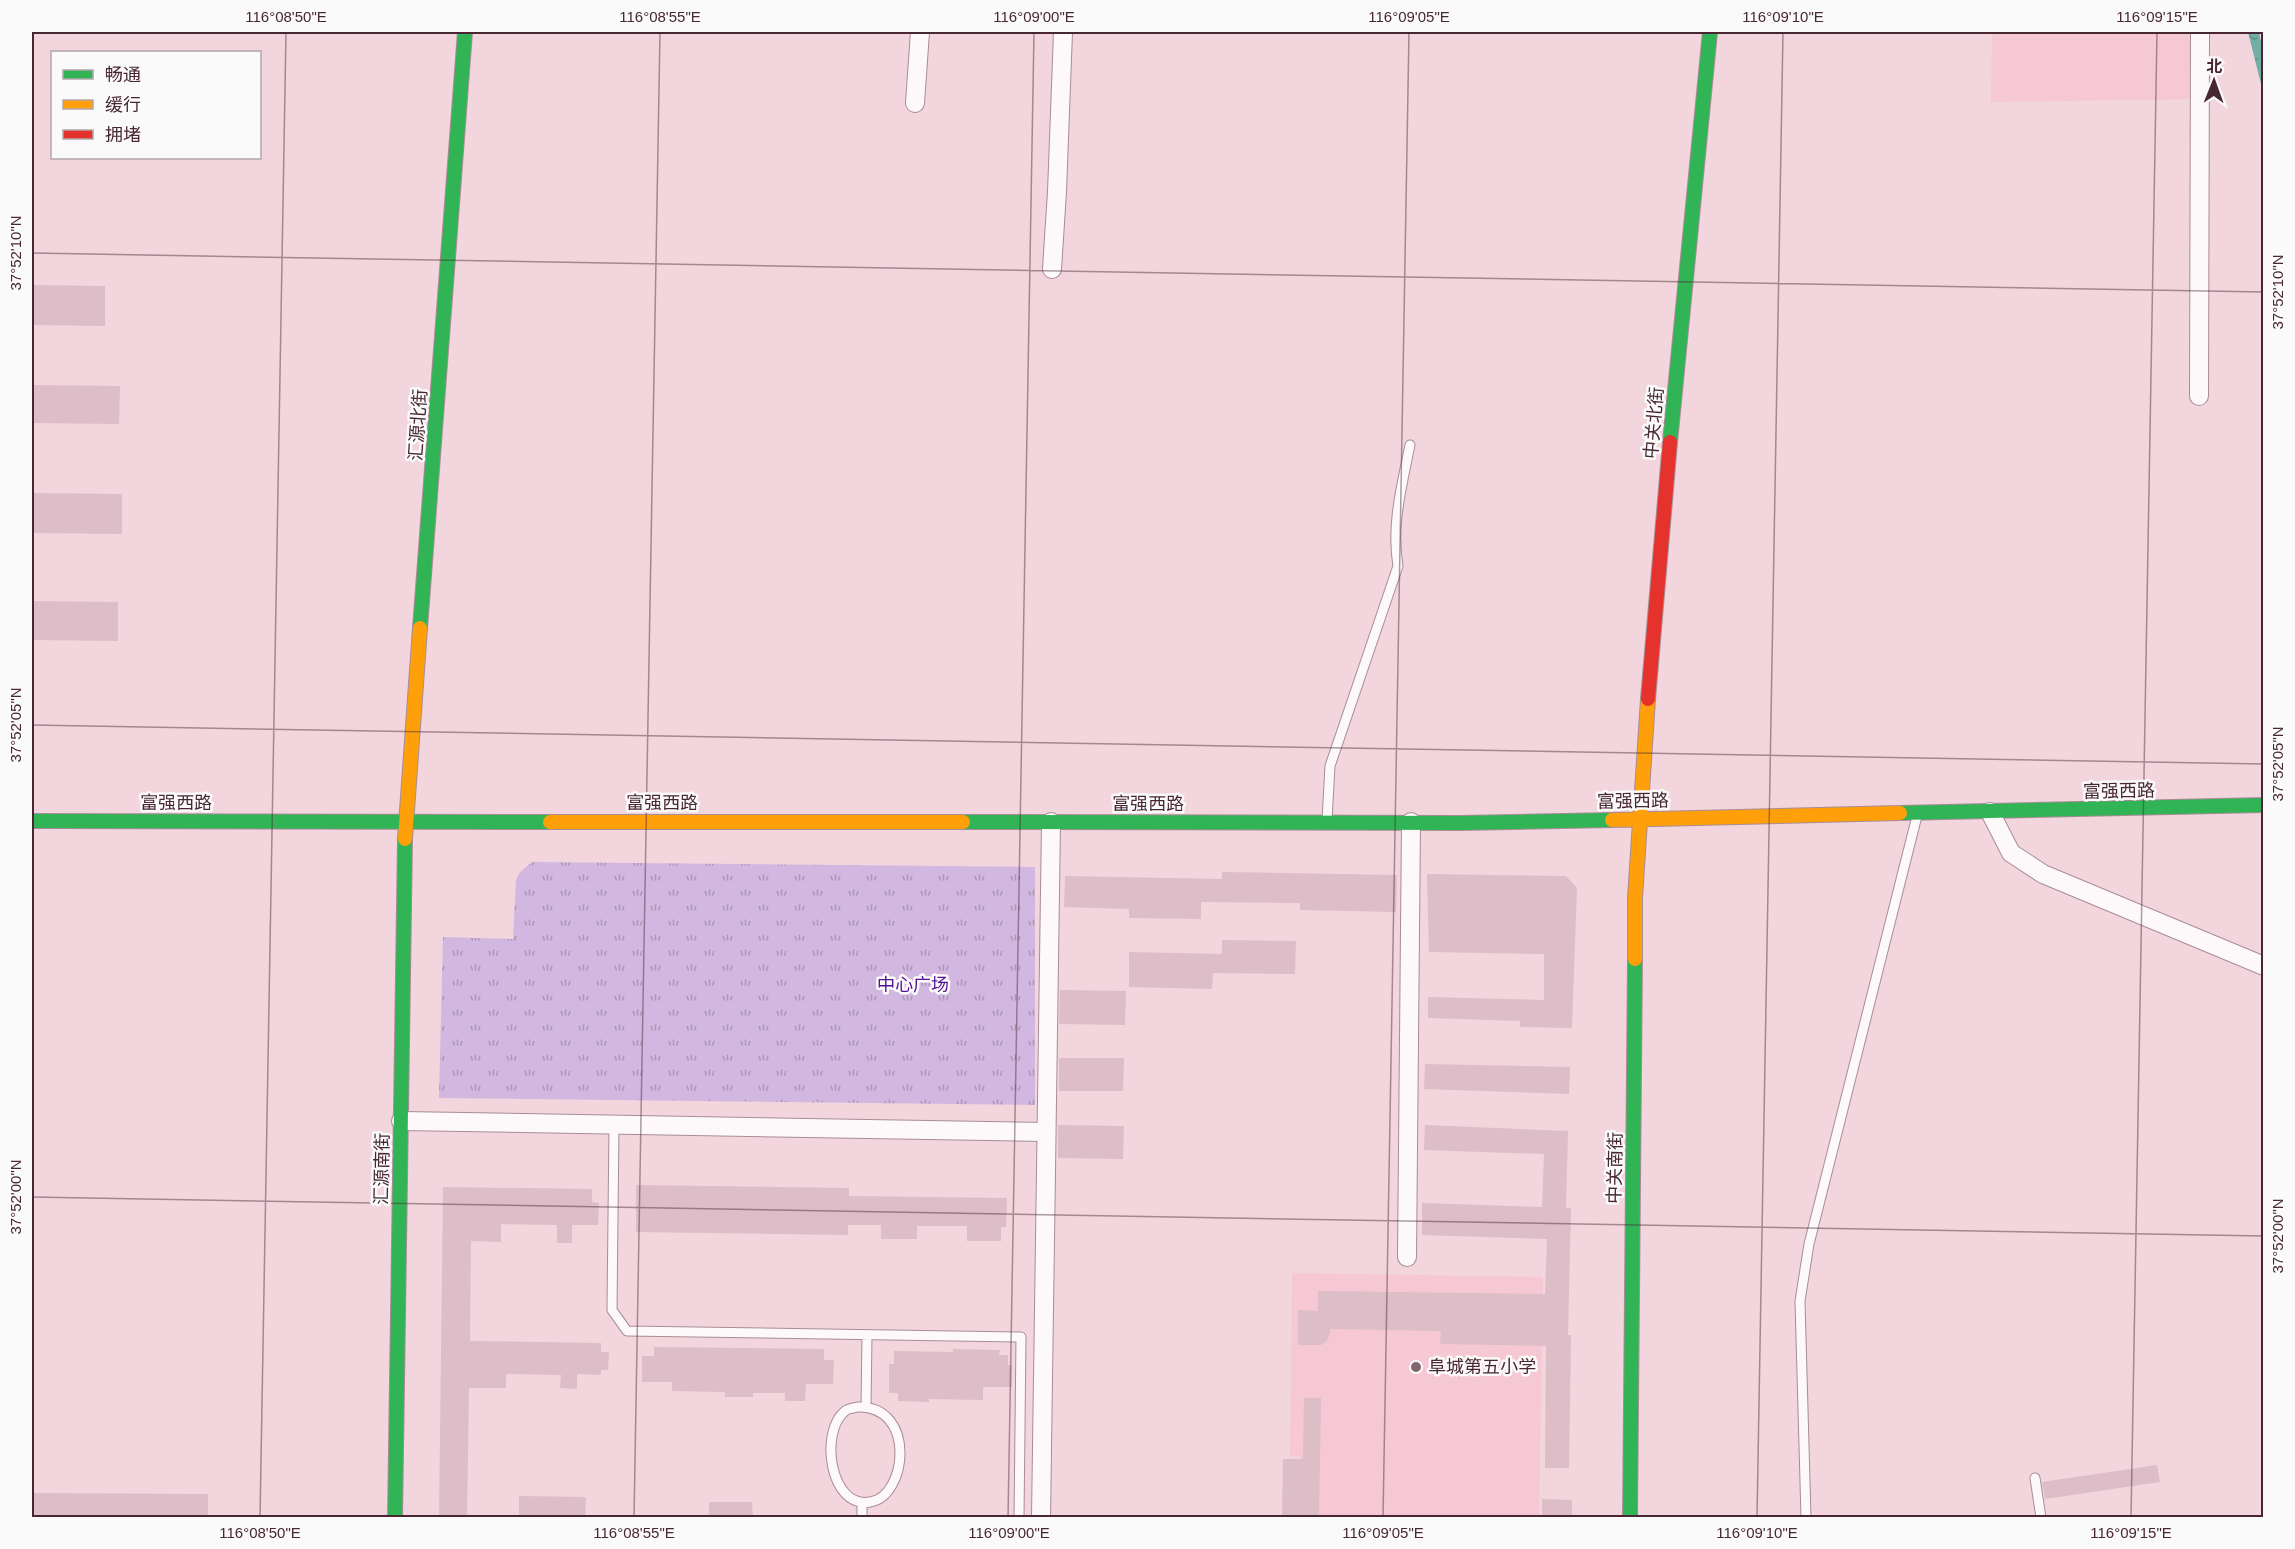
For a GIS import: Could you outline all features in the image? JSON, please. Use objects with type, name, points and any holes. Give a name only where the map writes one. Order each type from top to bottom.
[{"type":"street","name":"汇源北街","points":[[405,821],[465,32]]},
{"type":"street","points":[[915,103],[920,32]]},
{"type":"street","points":[[1052,269],[1058,192],[1063,32]]},
{"type":"street","name":"中关北街","points":[[1639,819],[1679,341],[1710,32]]},
{"type":"street","points":[[2199,396],[2200,32]]},
{"type":"street","name":"富强西路","points":[[32,821],[1411,822],[1918,814],[2264,805]]},
{"type":"street","points":[[1990,812],[2011,853],[2043,874],[2264,966]]},
{"type":"street","name":"中关南街","points":[[1630,1518],[1635,898],[1639,819]]},
{"type":"street","name":"汇源南街","points":[[396,1518],[405,821]]},
{"type":"street","points":[[1041,1518],[1051,822]]},
{"type":"street","points":[[1407,1257],[1411,822]]},
{"type":"street","points":[[401,1121],[1046,1132]]},
{"type":"lane","points":[[1326,822],[1330,766],[1398,566],[1395,524],[1410,445]]},
{"type":"lane","points":[[1806,1518],[1800,1301],[1809,1244],[1918,814]]},
{"type":"lane","points":[[614,1125],[612,1310],[627,1331],[1021,1337],[1019,1518]]},
{"type":"lane","points":[[866,1407],[867,1335]]},
{"type":"lane","points":[[866,1407],[880,1411],[891,1420],[899,1437],[900,1459],[897,1475],[888,1492],[873,1502],[862,1503],[849,1496],[839,1485],[833,1472],[831,1457],[836,1425],[845,1411],[866,1407]]},
{"type":"lane","points":[[2035,1478],[2040,1518]]},
{"type":"lane","points":[[862,1503],[862,1518]]},
{"type":"shaded area","points":[[1992,32],[2192,32],[2193,99],[1991,102]]},
{"type":"shaded area","name":"阜城第五小学","points":[[1292,1273],[1543,1277],[1539,1517],[1300,1517],[1301,1457],[1290,1456]]},
{"type":"green space","name":"中心广场","points":[[532,862],[1035,867],[1035,1105],[439,1098],[443,937],[513,939],[516,880],[520,872]]},
{"type":"water","points":[[2248,32],[2259,32],[2263,51],[2263,92]]},
{"type":"building","points":[[32,285],[105,286],[105,326],[32,325]]},
{"type":"building","points":[[32,385],[120,386],[119,424],[32,423]]},
{"type":"building","points":[[32,493],[122,494],[122,534],[32,533]]},
{"type":"building","points":[[32,601],[118,602],[118,641],[32,640]]},
{"type":"building","points":[[1222,872],[1397,875],[1396,912],[1300,910],[1300,903],[1201,902],[1201,919],[1129,918],[1129,909],[1064,907],[1065,876],[1222,879]]},
{"type":"building","points":[[1427,874],[1566,876],[1577,888],[1572,1028],[1520,1027],[1520,1021],[1428,1018],[1428,997],[1544,1000],[1544,954],[1429,952]]},
{"type":"building","points":[[1222,940],[1296,941],[1295,974],[1213,973],[1212,989],[1129,987],[1129,952],[1222,954]]},
{"type":"building","points":[[1060,990],[1126,991],[1125,1025],[1059,1024]]},
{"type":"building","points":[[1059,1058],[1124,1058],[1123,1091],[1059,1091]]},
{"type":"building","points":[[1425,1064],[1570,1067],[1569,1094],[1424,1089]]},
{"type":"building","points":[[1058,1125],[1124,1126],[1123,1159],[1058,1158]]},
{"type":"building","points":[[1425,1125],[1568,1131],[1566,1208],[1571,1208],[1568,1335],[1571,1335],[1569,1468],[1545,1468],[1546,1346],[1440,1344],[1441,1331],[1331,1329],[1327,1341],[1321,1345],[1298,1345],[1298,1310],[1318,1311],[1318,1291],[1545,1294],[1547,1239],[1422,1235],[1422,1203],[1542,1207],[1544,1154],[1424,1150]]},
{"type":"building","points":[[636,1185],[849,1188],[849,1196],[1007,1198],[1006,1227],[1001,1227],[1001,1241],[967,1241],[967,1226],[917,1226],[917,1239],[881,1239],[881,1225],[848,1225],[848,1235],[636,1232]]},
{"type":"building","points":[[443,1187],[592,1189],[592,1202],[599,1203],[598,1225],[572,1225],[572,1243],[557,1243],[557,1225],[501,1224],[501,1242],[471,1241],[470,1341],[601,1343],[601,1352],[609,1352],[608,1370],[601,1370],[601,1375],[577,1374],[577,1389],[560,1388],[561,1375],[506,1374],[506,1388],[469,1388],[467,1518],[439,1518]]},
{"type":"building","points":[[654,1347],[824,1349],[824,1360],[834,1360],[833,1384],[806,1384],[805,1401],[785,1401],[785,1393],[753,1393],[753,1397],[725,1397],[725,1392],[672,1391],[672,1382],[642,1382],[642,1356],[654,1356]]},
{"type":"building","points":[[953,1349],[1000,1350],[999,1355],[1008,1355],[1008,1365],[1012,1365],[1012,1387],[983,1387],[983,1400],[898,1401],[898,1393],[889,1393],[889,1364],[894,1364],[894,1351],[953,1352]]},
{"type":"building","points":[[1304,1398],[1321,1398],[1319,1518],[1282,1518],[1283,1459],[1303,1459]]},
{"type":"building","points":[[2157,1465],[2160,1482],[2045,1499],[2042,1482]]},
{"type":"building","points":[[32,1493],[208,1494],[208,1518],[32,1518]]},
{"type":"building","points":[[519,1496],[586,1497],[585,1518],[519,1518]]},
{"type":"building","points":[[1542,1499],[1572,1500],[1572,1518],[1542,1518]]},
{"type":"building","points":[[709,1502],[752,1502],[753,1518],[709,1518]]},
{"type":"traffic: fast","points":[[420,628],[465,32]]},
{"type":"traffic: fast","points":[[1670,442],[1710,32]]},
{"type":"traffic: fast","points":[[1900,813],[2264,805]]},
{"type":"traffic: fast","points":[[963,822],[1461,823],[1612,820]]},
{"type":"traffic: fast","points":[[32,821],[550,822]]},
{"type":"traffic: fast","points":[[395,1518],[405,839]]},
{"type":"traffic: fast","points":[[1630,1518],[1635,959]]},
{"type":"traffic: slow","points":[[405,839],[420,628]]},
{"type":"traffic: slow","points":[[1635,959],[1635,898],[1648,699]]},
{"type":"traffic: slow","points":[[1612,820],[1900,813]]},
{"type":"traffic: slow","points":[[550,822],[963,822]]},
{"type":"traffic: jam","points":[[1648,699],[1670,442]]},
{"type":"place","name":"阜城第五小学","points":[[1416,1367]]}]
